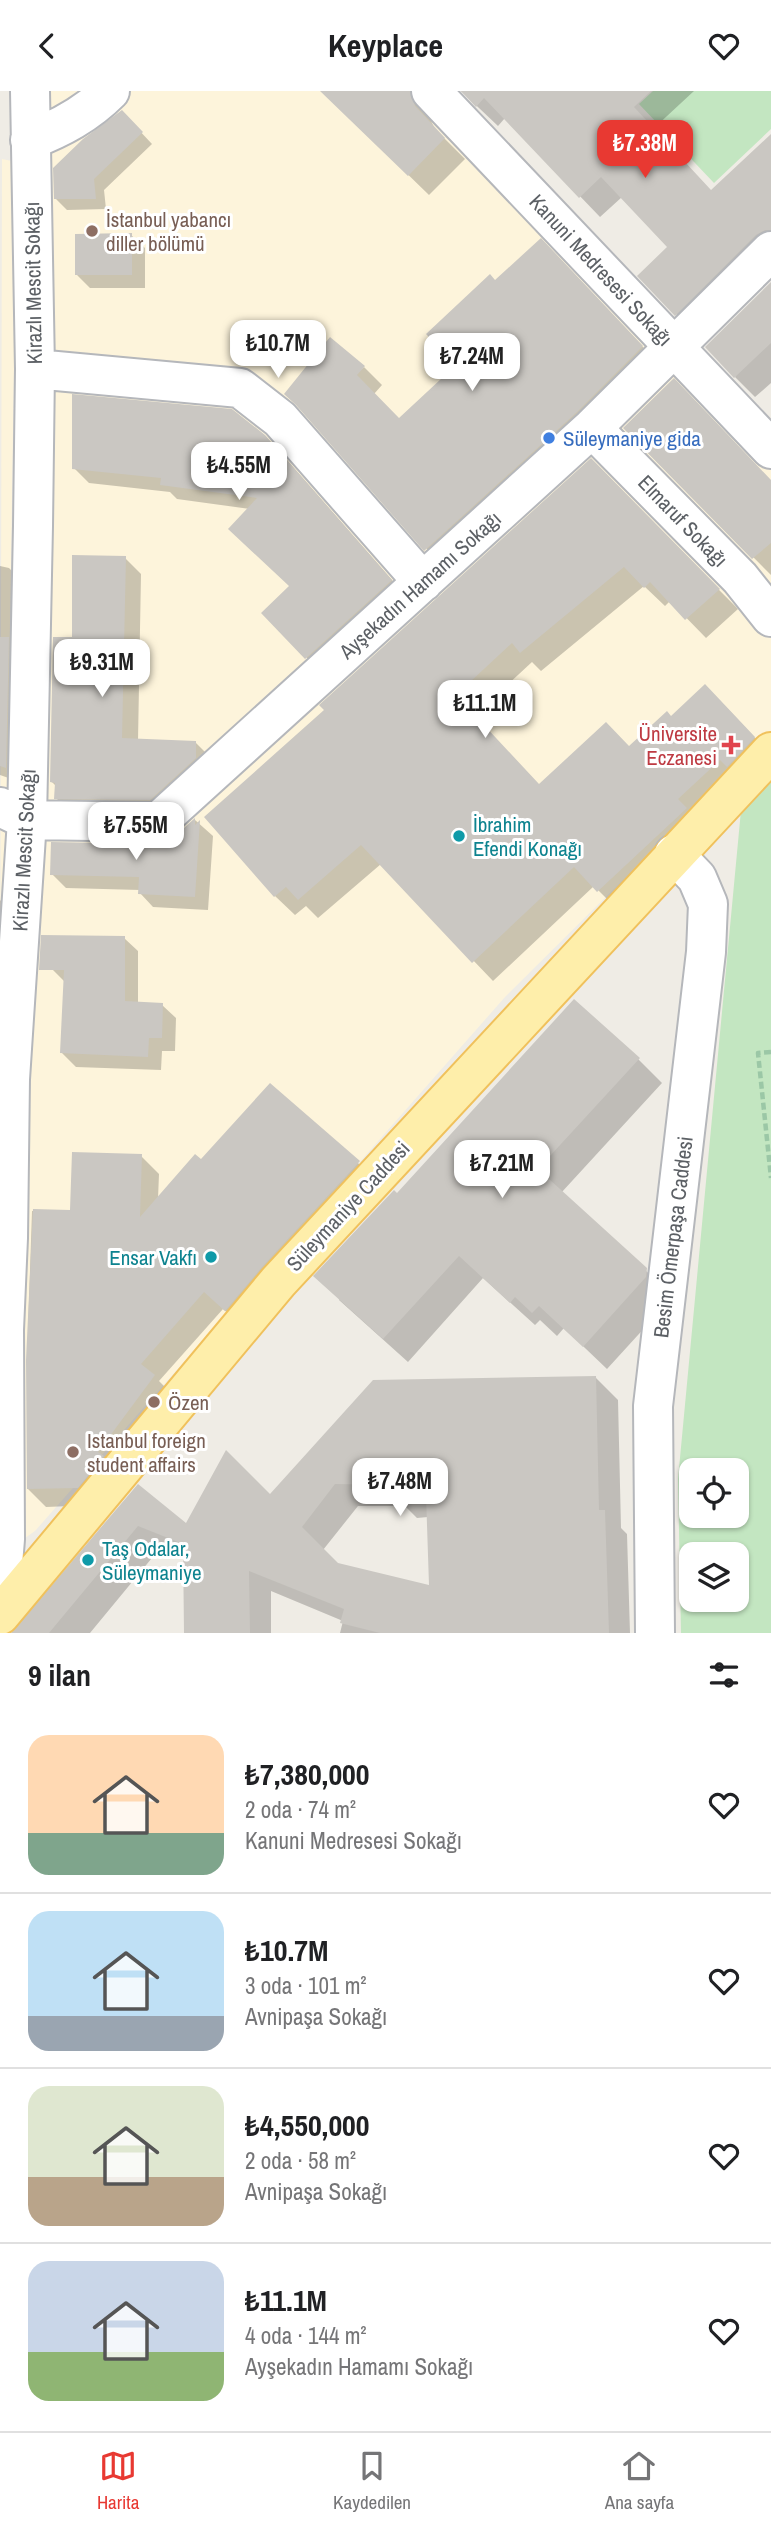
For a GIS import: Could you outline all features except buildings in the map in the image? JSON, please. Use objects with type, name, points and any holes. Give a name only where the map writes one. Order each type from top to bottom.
[{"type":"main road","name":"Süleymaniye Caddesi","points":[[0,1615],[278,1282],[771,752]]},
{"type":"street","points":[[30,140],[64,127],[110,91]]},
{"type":"street","name":"Kanuni Medresesi Sokağı","points":[[431,91],[771,449]]},
{"type":"street","name":"Kirazlı Mescit Sokağı","points":[[0,1602],[5,1539],[2,1471],[8,1238],[5,1091],[14,813],[35,369],[30,140],[20,92]]},
{"type":"street","name":"Ayşekadın Hamamı Sokağı","points":[[14,813],[158,822],[592,428],[771,251]]},
{"type":"street","points":[[35,369],[240,389],[280,419],[423,582]]},
{"type":"street","name":"Elmaruf Sokağı","points":[[592,428],[740,578],[771,617]]},
{"type":"street","name":"Besim Ömerpaşa Caddesi","points":[[655,1633],[653,1406],[706,952],[708,904],[697,878],[674,854]]},
{"type":"path","points":[[771,1052],[758,1053],[771,1178]]},
{"type":"shaded area","points":[[42,91],[445,91],[771,441],[771,733],[505,997],[35,1531],[18,1543]]},
{"type":"shaded area","points":[[2,159],[17,162],[7,833],[0,1092]]},
{"type":"green space","points":[[653,91],[771,91],[771,129],[714,183],[639,104]]},
{"type":"green space","points":[[771,764],[771,1633],[681,1633],[681,1612],[749,1612],[749,1542],[679,1542],[678,1479],[679,1468],[679,1528],[749,1528],[749,1458],[680,1458],[743,789]]},
{"type":"place","name":"İstanbul yabancı diller bölümü","points":[[92,231]]},
{"type":"place","name":"Süleymaniye gida","points":[[549,438]]},
{"type":"place","name":"Üniversite Eczanesi","points":[[731,745]]},
{"type":"place","name":"İbrahim Efendi Konağı","points":[[459,836]]},
{"type":"place","name":"Ensar Vakfı","points":[[211,1257]]},
{"type":"place","name":"Özen","points":[[154,1402]]},
{"type":"place","name":"Istanbul foreign student affairs","points":[[73,1452]]},
{"type":"place","name":"Taş Odalar, Süleymaniye","points":[[88,1560]]}]
